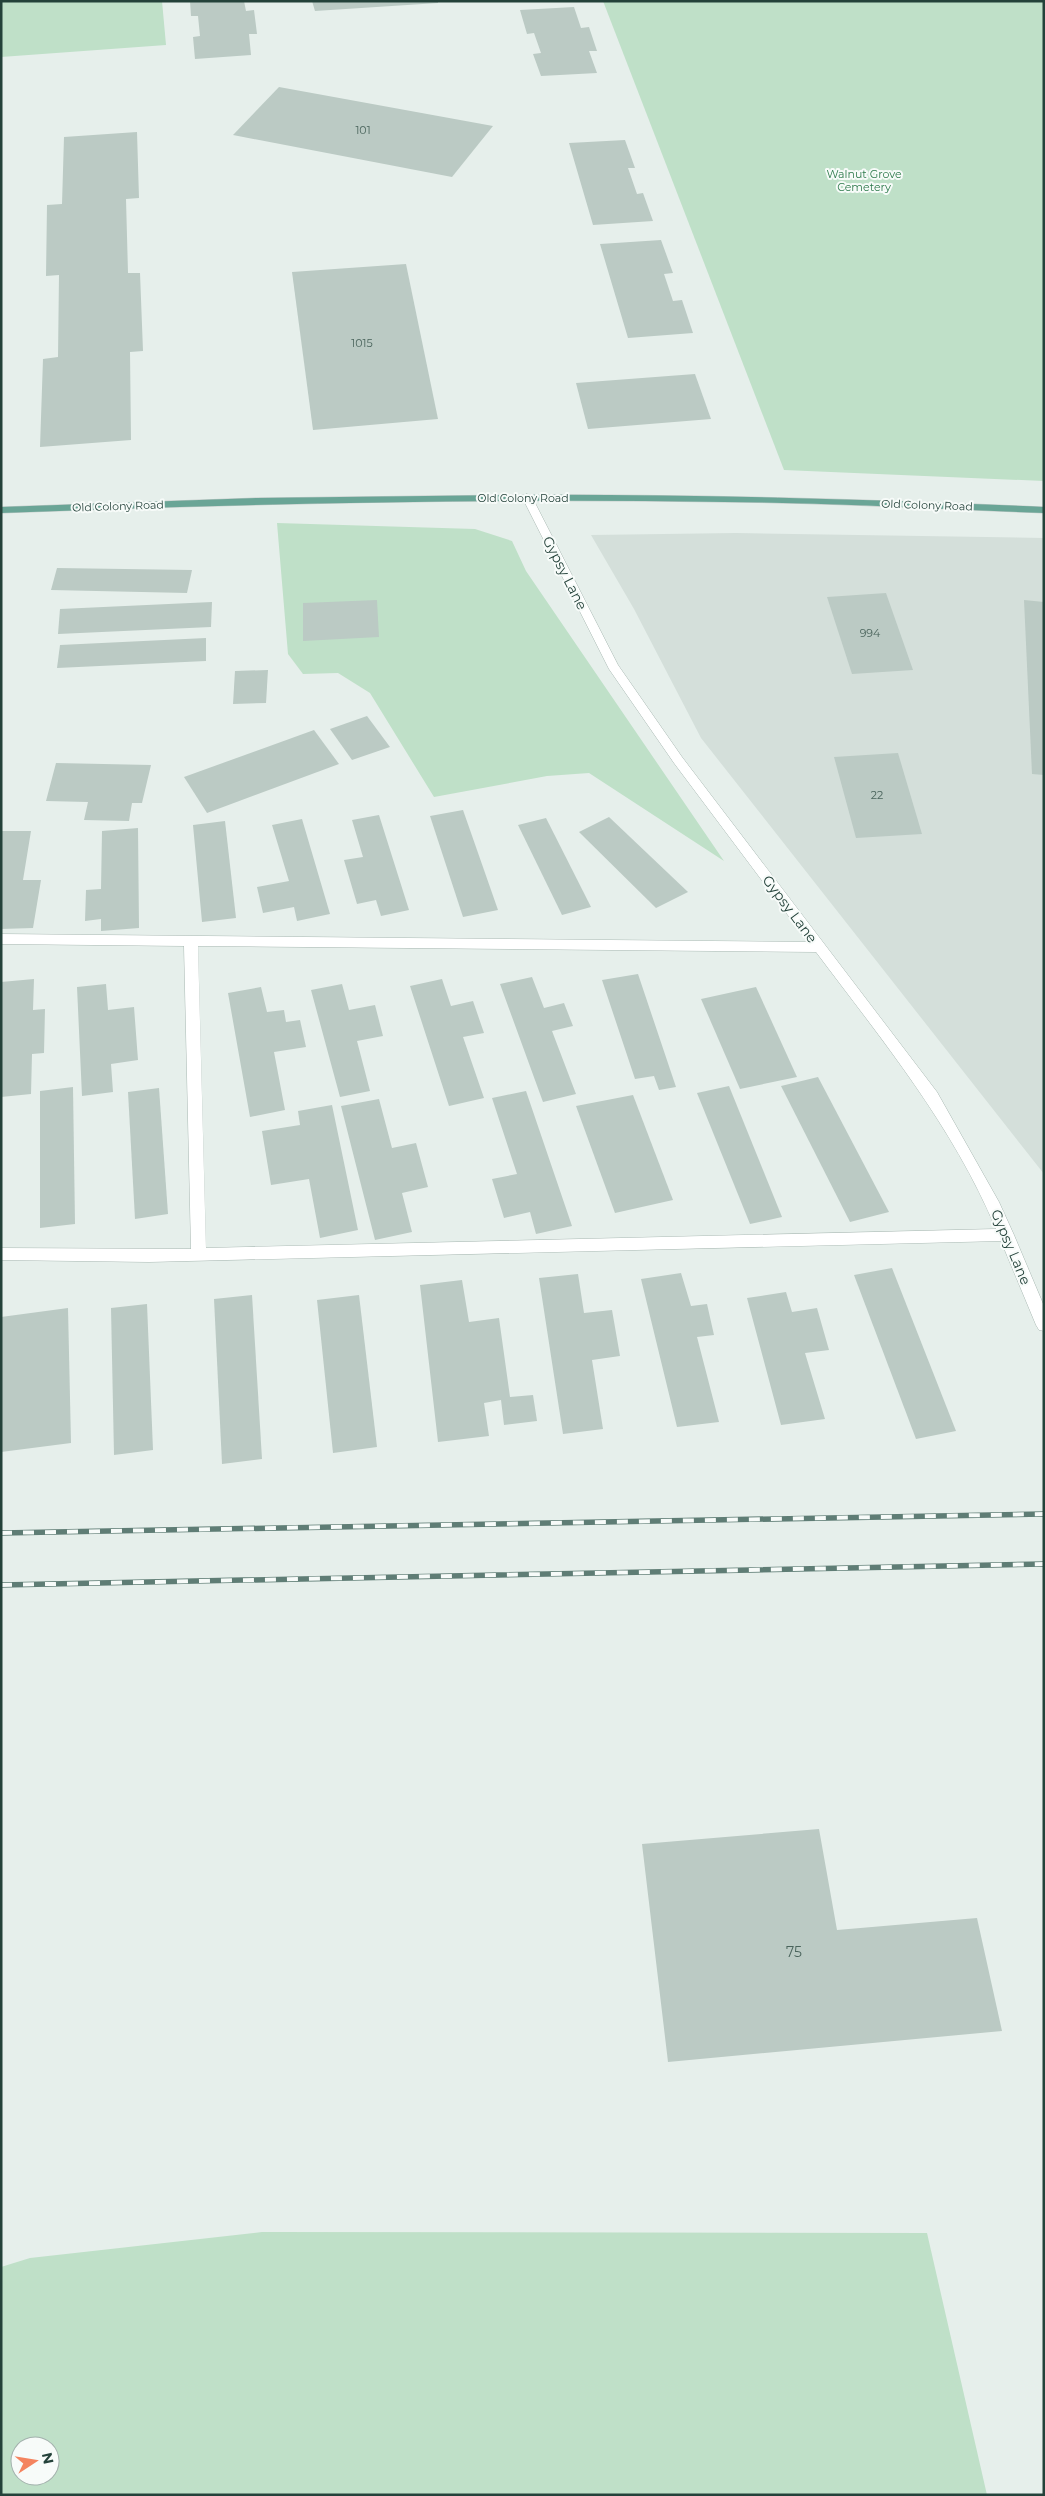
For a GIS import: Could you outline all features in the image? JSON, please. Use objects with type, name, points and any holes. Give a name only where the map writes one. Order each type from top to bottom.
[{"type":"main road","name":"Old Colony Road","points":[[1,510],[177,503],[527,498],[685,498],[1044,510]]},
{"type":"street","name":"Gypsy Lane","points":[[527,498],[613,666],[678,760],[932,1096],[994,1206],[1044,1325]]},
{"type":"street","points":[[1,939],[819,947]]},
{"type":"street","points":[[191,941],[199,1255]]},
{"type":"street","points":[[1,1254],[199,1255],[1006,1235]]},
{"type":"shaded area","points":[[736,533],[1044,538],[1044,1174],[701,738],[634,609],[591,535]]},
{"type":"green space","points":[[1,1],[162,1],[166,45],[1,57]]},
{"type":"green space","name":"Walnut Grove Cemetery","points":[[603,1],[1044,1],[1044,481],[784,470]]},
{"type":"green space","points":[[277,523],[475,529],[512,541],[526,571],[724,861],[589,773],[547,776],[434,797],[370,693],[338,673],[303,674],[288,654]]},
{"type":"green space","points":[[262,2232],[927,2233],[987,2495],[1,2495],[1,2267],[30,2258]]},
{"type":"building","points":[[190,1],[244,1],[246,11],[254,10],[257,34],[249,34],[251,55],[195,59],[193,37],[200,36],[198,16],[191,16]]},
{"type":"building","points":[[312,1],[438,1],[438,3],[315,11]]},
{"type":"building","points":[[574,7],[581,28],[589,27],[597,51],[589,51],[597,73],[541,76],[533,54],[541,53],[534,33],[527,34],[520,10]]},
{"type":"building","points":[[279,87],[493,126],[452,177],[233,135]]},
{"type":"building","points":[[137,132],[139,198],[126,199],[128,273],[140,273],[143,351],[130,352],[131,440],[40,447],[43,359],[58,357],[59,275],[46,276],[47,205],[62,204],[64,137]]},
{"type":"building","points":[[625,140],[635,168],[628,168],[637,194],[643,193],[653,221],[593,225],[569,143]]},
{"type":"building","points":[[661,240],[673,273],[664,274],[673,301],[682,300],[693,333],[628,338],[600,244]]},
{"type":"building","points":[[406,264],[438,419],[313,430],[292,272]]},
{"type":"building","points":[[695,374],[711,419],[588,429],[576,383]]},
{"type":"building","points":[[57,568],[192,570],[187,593],[51,590]]},
{"type":"building","points":[[886,593],[913,670],[852,674],[827,597]]},
{"type":"building","points":[[377,600],[379,637],[303,641],[303,603]]},
{"type":"building","points":[[1024,600],[1044,602],[1044,775],[1032,774]]},
{"type":"building","points":[[212,602],[211,627],[58,634],[60,609]]},
{"type":"building","points":[[206,638],[206,661],[57,668],[60,645]]},
{"type":"building","points":[[268,670],[266,703],[233,704],[235,671]]},
{"type":"building","points":[[367,716],[390,747],[352,760],[330,729]]},
{"type":"building","points":[[314,730],[339,764],[207,813],[184,777]]},
{"type":"building","points":[[898,753],[922,834],[856,838],[834,757]]},
{"type":"building","points":[[56,763],[151,765],[142,803],[132,803],[129,821],[84,820],[88,802],[46,801]]},
{"type":"building","points":[[463,810],[498,910],[463,917],[430,816]]},
{"type":"building","points":[[379,815],[409,910],[381,916],[376,900],[357,904],[344,860],[363,857],[352,820]]},
{"type":"building","points":[[609,817],[688,892],[656,908],[579,832]]},
{"type":"building","points":[[546,818],[591,907],[562,915],[518,825]]},
{"type":"building","points":[[302,819],[330,914],[297,921],[294,907],[263,913],[257,887],[289,881],[272,825]]},
{"type":"building","points":[[225,821],[236,918],[202,922],[193,825]]},
{"type":"building","points":[[138,828],[139,928],[101,931],[101,919],[85,921],[86,890],[101,889],[102,831]]},
{"type":"building","points":[[1,831],[31,831],[23,880],[41,880],[33,928],[1,929]]},
{"type":"building","points":[[638,974],[676,1087],[659,1090],[654,1076],[635,1079],[602,980]]},
{"type":"building","points":[[532,977],[544,1008],[564,1003],[573,1026],[552,1031],[576,1094],[543,1102],[500,984]]},
{"type":"building","points":[[34,979],[33,1010],[45,1009],[44,1053],[32,1054],[31,1094],[1,1097],[1,982]]},
{"type":"building","points":[[442,979],[451,1006],[473,1001],[484,1033],[463,1037],[484,1098],[449,1106],[410,986]]},
{"type":"building","points":[[106,984],[108,1010],[134,1007],[138,1060],[111,1064],[113,1092],[82,1096],[77,987]]},
{"type":"building","points":[[342,984],[349,1010],[375,1005],[383,1036],[357,1041],[370,1091],[340,1097],[311,990]]},
{"type":"building","points":[[261,987],[267,1012],[284,1010],[286,1022],[300,1020],[306,1047],[274,1052],[285,1110],[250,1117],[228,993]]},
{"type":"building","points":[[756,987],[797,1077],[740,1089],[701,999]]},
{"type":"building","points":[[818,1077],[889,1212],[850,1222],[781,1086]]},
{"type":"building","points":[[729,1086],[782,1217],[750,1224],[697,1093]]},
{"type":"building","points":[[73,1087],[75,1224],[40,1228],[40,1091]]},
{"type":"building","points":[[159,1088],[168,1214],[135,1219],[128,1092]]},
{"type":"building","points":[[526,1091],[572,1226],[536,1234],[530,1212],[504,1218],[492,1179],[517,1174],[492,1098]]},
{"type":"building","points":[[633,1095],[673,1200],[615,1213],[576,1106]]},
{"type":"building","points":[[379,1099],[392,1148],[416,1143],[428,1187],[402,1193],[412,1232],[375,1240],[341,1106]]},
{"type":"building","points":[[332,1105],[358,1230],[320,1238],[309,1179],[271,1185],[262,1131],[300,1125],[298,1111]]},
{"type":"building","points":[[892,1268],[956,1431],[916,1439],[854,1275]]},
{"type":"building","points":[[681,1273],[691,1306],[707,1304],[714,1335],[697,1337],[719,1422],[677,1427],[641,1279]]},
{"type":"building","points":[[578,1274],[584,1313],[612,1310],[620,1356],[592,1360],[603,1429],[563,1434],[539,1278]]},
{"type":"building","points":[[462,1280],[469,1322],[499,1318],[510,1397],[533,1395],[537,1421],[504,1425],[501,1400],[484,1403],[489,1436],[438,1442],[420,1285]]},
{"type":"building","points":[[786,1292],[792,1312],[817,1308],[829,1350],[805,1353],[825,1419],[781,1425],[747,1298]]},
{"type":"building","points":[[252,1295],[262,1459],[222,1464],[214,1299]]},
{"type":"building","points":[[359,1295],[377,1447],[333,1453],[317,1300]]},
{"type":"building","points":[[147,1304],[153,1450],[114,1455],[111,1308]]},
{"type":"building","points":[[68,1308],[71,1443],[1,1452],[1,1317]]},
{"type":"building","points":[[819,1829],[837,1930],[977,1918],[1002,2031],[668,2062],[642,1844]]},
{"type":"railway","points":[[1,1533],[1044,1514]]},
{"type":"railway","points":[[1,1585],[1044,1564]]}]
